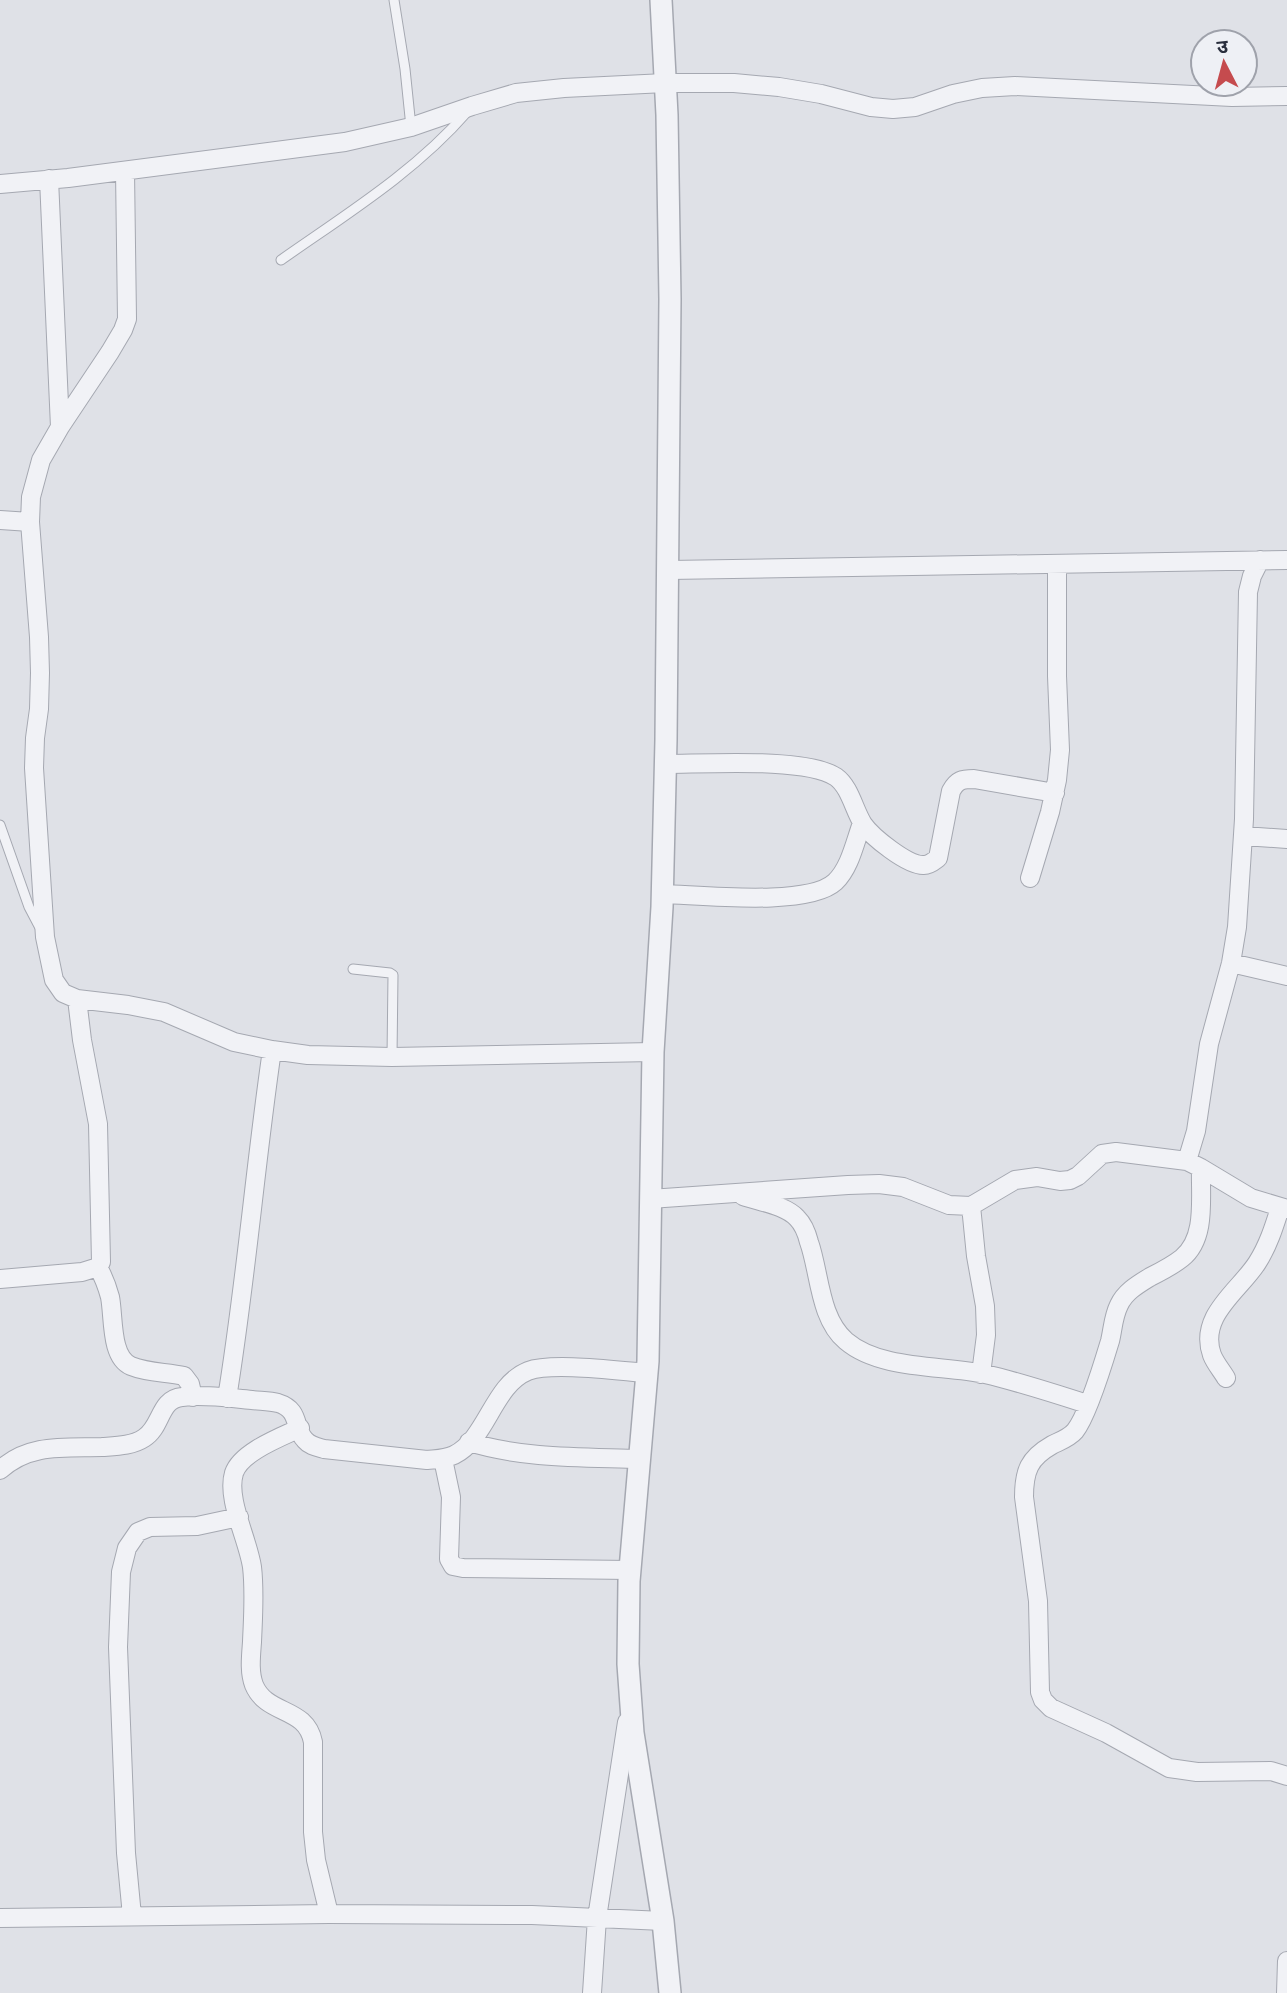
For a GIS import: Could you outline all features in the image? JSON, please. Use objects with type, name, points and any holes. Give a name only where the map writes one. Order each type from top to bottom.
[{"type":"street","points":[[661,0],[670,299],[669,570],[663,894],[653,1052],[647,1373],[630,1570],[628,1664],[635,1747],[663,1921],[670,1993]]},
{"type":"street","points":[[0,184],[125,171],[345,142],[411,127],[516,93],[564,88],[734,83],[779,87],[871,107],[893,109],[915,107],[953,93],[1015,86],[1232,97],[1287,96]]},
{"type":"street","points":[[125,171],[127,319],[110,352],[41,460],[32,497],[30,522],[39,637],[39,709],[34,768],[45,937],[54,980],[63,993],[77,999],[164,1012],[234,1042],[308,1055],[392,1057],[653,1052]]},
{"type":"street","points":[[49,179],[60,427]]},
{"type":"street","points":[[0,520],[30,522]]},
{"type":"street","points":[[669,570],[1287,560]]},
{"type":"street","points":[[1260,561],[1248,592],[1244,836],[1237,927],[1231,963],[1209,1044],[1198,1118],[1194,1164],[1200,1228],[1194,1245],[1183,1258],[1127,1293],[1119,1304],[1104,1359],[1074,1431],[1038,1455],[1028,1467],[1024,1481],[1024,1497],[1038,1601],[1038,1680],[1043,1700],[1051,1708],[1107,1733],[1169,1768],[1196,1772],[1272,1770],[1287,1776]]},
{"type":"street","points":[[1030,878],[1055,793],[1060,750],[1057,564]]},
{"type":"street","points":[[665,764],[757,764],[804,766],[825,770],[840,779],[862,823],[873,836],[913,863],[924,866],[938,858],[951,791],[955,783],[963,779],[974,779],[1055,793]]},
{"type":"street","points":[[663,894],[787,898],[813,894],[834,883],[847,864],[862,823]]},
{"type":"street","points":[[1244,836],[1287,839]]},
{"type":"street","points":[[1231,963],[1287,976]]},
{"type":"street","points":[[77,999],[98,1124],[102,1253],[98,1267],[110,1298],[116,1343],[121,1359],[128,1365],[142,1370],[184,1376],[190,1384],[193,1397]]},
{"type":"street","points":[[227,1398],[241,1315],[272,1050]]},
{"type":"street","points":[[650,1199],[879,1184],[903,1187],[949,1205],[971,1206],[1015,1180],[1037,1177],[1070,1180],[1079,1176],[1102,1154],[1116,1152],[1194,1164],[1251,1198],[1284,1208],[1259,1261],[1214,1316],[1209,1335],[1212,1354],[1226,1378]]},
{"type":"street","points":[[733,1193],[781,1209],[797,1218],[815,1258],[831,1323],[844,1339],[862,1352],[893,1361],[981,1374],[1087,1404]]},
{"type":"street","points":[[971,1206],[985,1306],[986,1335],[981,1374]]},
{"type":"street","points":[[0,1279],[82,1272],[98,1267]]},
{"type":"street","points":[[0,1470],[27,1452],[119,1446],[144,1438],[155,1428],[170,1399],[182,1397],[278,1403],[296,1416],[303,1439],[311,1446],[324,1450],[428,1460],[443,1458],[456,1454],[470,1442],[509,1385],[532,1370],[553,1367],[647,1373]]},
{"type":"street","points":[[299,1428],[242,1460],[235,1471],[233,1486],[252,1567],[254,1591],[251,1665],[254,1684],[261,1696],[271,1705],[298,1718],[311,1731],[313,1832],[316,1860],[329,1914]]},
{"type":"street","points":[[470,1442],[485,1447],[554,1456],[640,1459]]},
{"type":"street","points":[[443,1458],[452,1497],[449,1559],[453,1566],[630,1570]]},
{"type":"street","points":[[132,1916],[126,1853],[118,1647],[121,1572],[127,1548],[138,1532],[150,1527],[197,1526],[239,1517]]},
{"type":"street","points":[[592,1993],[597,1918],[631,1701]]},
{"type":"street","points":[[0,1918],[329,1914],[532,1915],[663,1921]]},
{"type":"street","points":[[1286,1993],[1287,1961]]},
{"type":"lane","points":[[394,0],[411,127]]},
{"type":"lane","points":[[281,260],[383,189],[453,128],[472,106]]},
{"type":"lane","points":[[0,825],[29,907],[45,937]]},
{"type":"lane","points":[[353,969],[393,975],[392,1057]]}]
